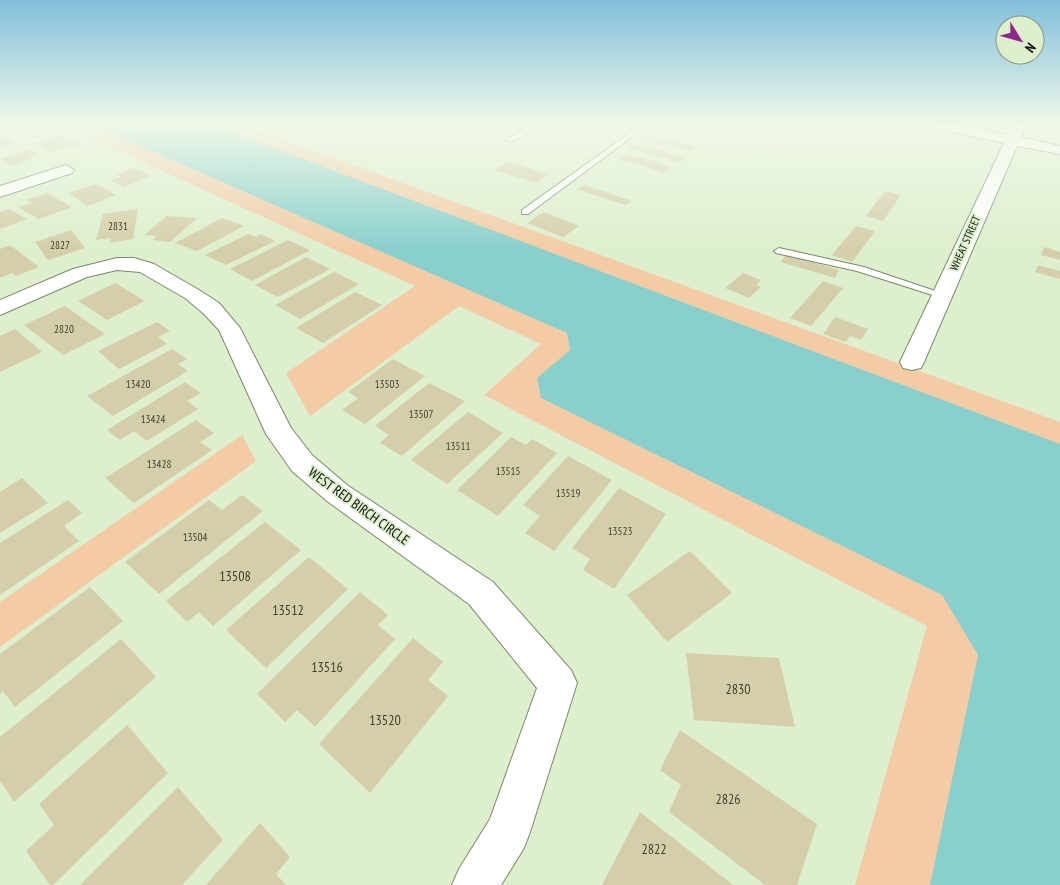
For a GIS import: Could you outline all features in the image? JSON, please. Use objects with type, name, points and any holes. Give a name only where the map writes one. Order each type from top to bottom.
[{"type":"street","name":"WHEAT STREET","points":[[912,362],[1000,166]]},
{"type":"street","points":[[0,192],[66,170]]},
{"type":"street","name":"WEST RED BIRCH CIRCLE","points":[[0,308],[80,273],[117,264],[134,264],[147,268],[212,308],[229,328],[280,434],[302,464],[337,493],[481,593],[558,683],[508,832],[474,885]]},
{"type":"lane","points":[[525,212],[588,166]]},
{"type":"lane","points":[[779,251],[860,269],[942,295]]},
{"type":"shaded area","points":[[152,166],[357,166],[1060,422],[1060,885],[855,885],[927,626],[484,395],[541,344],[459,306],[310,416],[286,373],[415,286]]},
{"type":"shaded area","points":[[242,435],[256,461],[0,647],[0,602]]},
{"type":"water","points":[[186,166],[322,166],[1060,444],[1060,885],[930,885],[978,655],[942,595],[541,398],[537,378],[570,350],[567,333]]},
{"type":"building","points":[[500,166],[523,166],[549,174],[537,183],[494,170]]},
{"type":"building","points":[[643,166],[671,168],[665,173]]},
{"type":"building","points":[[134,168],[151,176],[123,187],[110,180],[121,177],[116,174]]},
{"type":"building","points":[[96,184],[116,195],[88,206],[68,193]]},
{"type":"building","points":[[585,185],[632,201],[625,205],[577,189]]},
{"type":"building","points":[[885,191],[901,195],[883,221],[866,216]]},
{"type":"building","points":[[47,193],[72,207],[39,219],[18,207],[31,203],[26,200]]},
{"type":"building","points":[[9,209],[27,219],[0,229],[0,212]]},
{"type":"building","points":[[138,209],[133,239],[110,243],[111,238],[96,240],[103,214]]},
{"type":"building","points":[[544,212],[579,226],[563,237],[527,223]]},
{"type":"building","points":[[167,216],[197,218],[170,242],[153,240],[157,236],[144,235]]},
{"type":"building","points":[[222,218],[244,226],[197,251],[175,243]]},
{"type":"building","points":[[856,226],[875,231],[852,262],[832,255]]},
{"type":"building","points":[[71,230],[85,248],[48,260],[35,242]]},
{"type":"building","points":[[248,234],[256,237],[261,234],[275,241],[226,265],[205,255]]},
{"type":"building","points":[[288,240],[310,250],[252,281],[230,269]]},
{"type":"building","points":[[10,245],[39,267],[16,276],[12,273],[0,278],[0,249]]},
{"type":"building","points":[[1044,247],[1060,252],[1060,260],[1041,255]]},
{"type":"building","points":[[786,254],[839,270],[835,278],[781,262]]},
{"type":"building","points":[[306,257],[330,269],[278,297],[255,285]]},
{"type":"building","points":[[1038,265],[1060,271],[1060,279],[1035,272]]},
{"type":"building","points":[[334,272],[359,284],[300,319],[275,305]]},
{"type":"building","points":[[743,273],[761,280],[756,285],[761,287],[749,298],[725,288]]},
{"type":"building","points":[[823,281],[843,288],[811,326],[790,318]]},
{"type":"building","points":[[115,283],[145,301],[107,320],[78,301]]},
{"type":"building","points":[[355,292],[382,305],[323,343],[296,328]]},
{"type":"building","points":[[65,306],[105,334],[63,355],[24,325]]},
{"type":"building","points":[[835,317],[868,329],[861,340],[850,336],[846,342],[823,334]]},
{"type":"building","points":[[157,322],[170,331],[158,337],[167,344],[119,369],[98,351]]},
{"type":"building","points":[[15,329],[42,352],[0,372],[0,336]]},
{"type":"building","points":[[172,349],[187,359],[178,364],[188,371],[113,416],[87,396]]},
{"type":"building","points":[[393,359],[425,376],[365,424],[342,410],[358,398],[348,392]]},
{"type":"building","points":[[185,382],[201,393],[187,401],[198,409],[147,441],[134,431],[120,440],[107,430]]},
{"type":"building","points":[[429,383],[465,401],[402,456],[380,443],[389,435],[375,426]]},
{"type":"building","points":[[468,412],[503,433],[447,484],[411,460]]},
{"type":"building","points":[[196,420],[214,433],[200,442],[212,450],[134,503],[105,478]]},
{"type":"building","points":[[511,437],[526,445],[532,439],[557,453],[498,516],[457,490]]},
{"type":"building","points":[[568,456],[612,480],[554,551],[525,533],[540,516],[523,505]]},
{"type":"building","points":[[22,478],[48,503],[0,533],[0,492]]},
{"type":"building","points":[[619,488],[666,514],[614,589],[583,570],[590,559],[572,548]]},
{"type":"building","points":[[242,495],[263,511],[159,594],[125,562],[209,500],[222,510]]},
{"type":"building","points":[[68,500],[82,513],[64,526],[79,541],[0,595],[0,543]]},
{"type":"building","points":[[265,522],[301,550],[213,626],[199,612],[187,622],[166,601]]},
{"type":"building","points":[[690,551],[732,593],[667,642],[627,595]]},
{"type":"building","points":[[309,557],[348,589],[266,668],[226,630]]},
{"type":"building","points":[[90,587],[123,621],[15,707],[3,691],[0,694],[0,654]]},
{"type":"building","points":[[360,592],[388,615],[378,625],[395,639],[315,727],[297,710],[285,722],[257,694]]},
{"type":"building","points":[[413,638],[443,662],[428,680],[448,696],[370,793],[319,744]]},
{"type":"building","points":[[121,639],[156,677],[14,802],[0,781],[0,737]]},
{"type":"building","points":[[686,653],[779,658],[795,727],[694,720]]},
{"type":"building","points":[[127,725],[168,773],[53,885],[50,885],[26,851],[54,825],[39,804]]},
{"type":"building","points":[[680,730],[817,824],[797,885],[765,885],[669,812],[681,785],[660,770]]},
{"type":"building","points":[[178,787],[223,840],[182,885],[80,885]]},
{"type":"building","points":[[640,812],[733,885],[602,885]]},
{"type":"building","points":[[260,823],[290,857],[276,874],[286,885],[206,885]]}]
